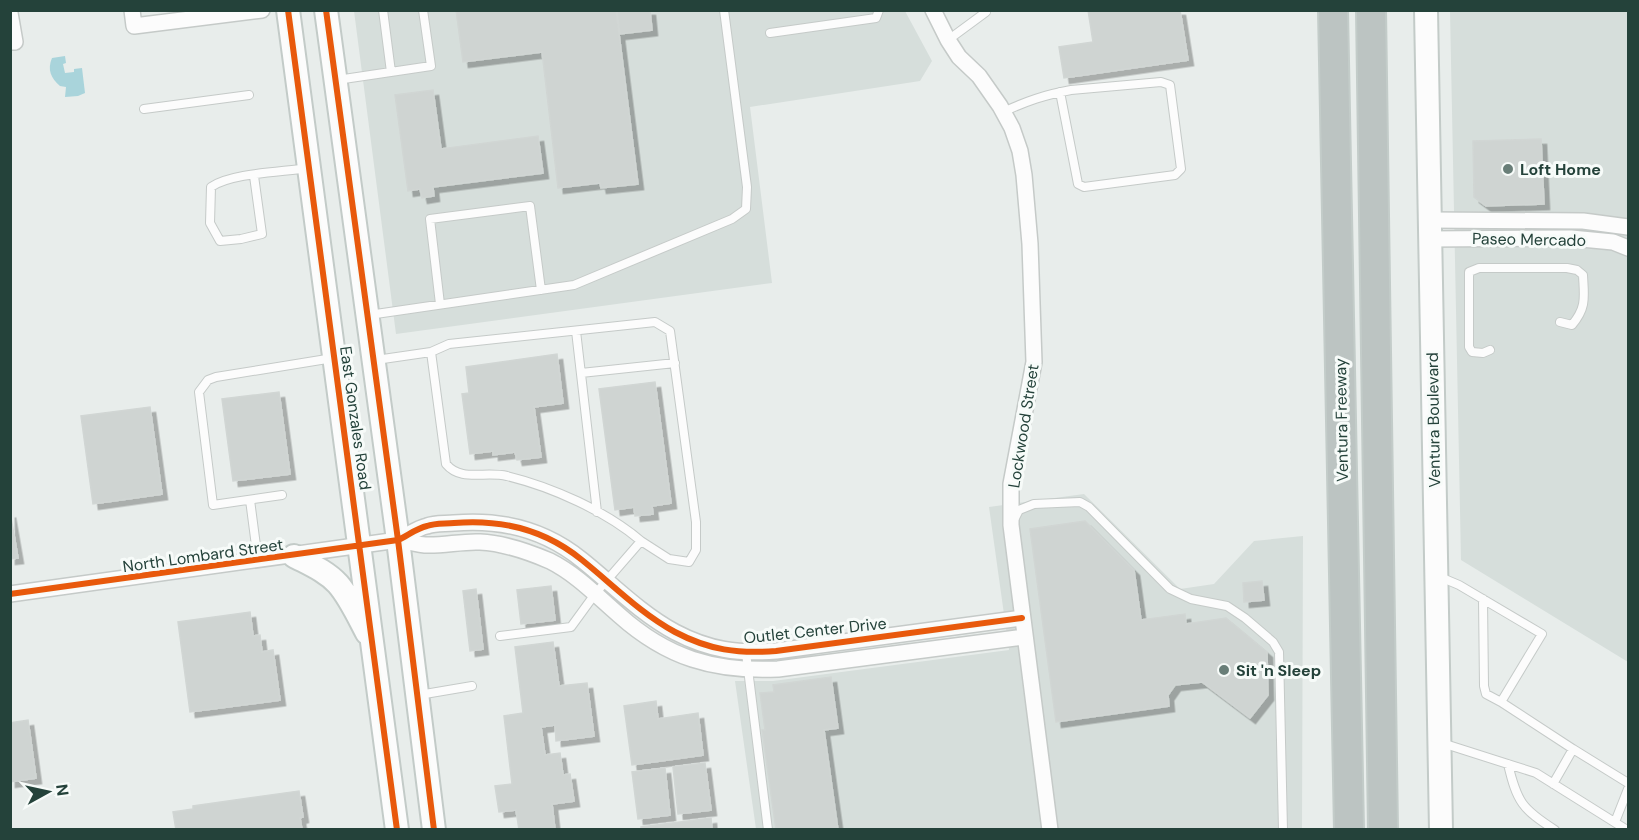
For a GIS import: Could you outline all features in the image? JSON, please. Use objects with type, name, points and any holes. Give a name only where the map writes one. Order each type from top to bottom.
[{"type":"highway","name":"Ventura Freeway","points":[[1334,10],[1349,830]]},
{"type":"highway","points":[[1371,10],[1383,830]]},
{"type":"highway","points":[[1380,623],[1396,830]]},
{"type":"main road","name":"East Gonzales Road","points":[[288,10],[397,830]]},
{"type":"main road","name":"East Gonzales Road","points":[[326,10],[398,540],[434,830]]},
{"type":"main road","name":"Ventura Boulevard","points":[[1426,10],[1441,830]]},
{"type":"main road","points":[[294,556],[325,572],[337,583],[372,643]]},
{"type":"street","points":[[133,18],[262,10]]},
{"type":"street","name":"Lockwood Street","points":[[933,10],[959,57],[979,76],[1012,128],[1020,151],[1026,183],[1034,362],[1011,484],[1011,525],[1050,830]]},
{"type":"street","points":[[10,13],[13,42]]},
{"type":"street","name":"Paseo Mercado","points":[[1429,230],[1583,221],[1629,227]]},
{"type":"street","name":"Paseo Mercado","points":[[1429,230],[1571,238],[1613,242],[1629,248]]},
{"type":"street","name":"Outlet Center Drive","points":[[398,540],[426,526],[470,522],[509,524],[532,532],[580,558],[607,582],[675,632],[699,643],[746,653],[1022,618]]},
{"type":"street","name":"North Lombard Street","points":[[10,594],[398,540]]},
{"type":"street","name":"Outlet Center Drive","points":[[398,540],[426,545],[481,542],[504,546],[550,562],[569,572],[640,633],[664,649],[694,660],[747,670],[778,669],[1024,637]]},
{"type":"lane","points":[[383,10],[391,72]]},
{"type":"lane","points":[[336,80],[431,66],[423,10]]},
{"type":"lane","points":[[368,315],[574,285],[732,219],[746,209],[747,188],[724,10]]},
{"type":"lane","points":[[770,33],[876,18],[879,10]]},
{"type":"lane","points":[[948,40],[986,11],[995,10]]},
{"type":"lane","points":[[1003,112],[1038,96],[1060,92],[1161,82],[1170,85],[1181,169],[1175,175],[1083,187],[1078,184],[1060,92]]},
{"type":"lane","points":[[144,110],[249,95]]},
{"type":"lane","points":[[255,176],[262,234],[241,240],[220,241],[210,223],[211,187],[221,180],[309,168]]},
{"type":"lane","points":[[440,304],[430,219],[530,206],[541,290]]},
{"type":"lane","points":[[1490,350],[1483,353],[1472,352],[1469,347],[1469,272],[1479,268],[1577,270],[1583,275],[1584,305],[1581,314],[1572,325],[1560,322]]},
{"type":"lane","points":[[374,360],[431,352],[449,344],[655,322],[670,331],[696,522],[696,550],[689,562],[669,559],[640,541],[625,527],[537,485],[486,473],[464,475],[453,472],[446,464],[431,352]]},
{"type":"lane","points":[[576,331],[597,512]]},
{"type":"lane","points":[[282,495],[213,505],[199,392],[208,380],[216,377],[335,358]]},
{"type":"lane","points":[[581,373],[675,363]]},
{"type":"lane","points":[[250,500],[258,561]]},
{"type":"lane","points":[[1011,525],[1019,510],[1034,504],[1080,502],[1089,507],[1170,589],[1191,599],[1227,606],[1273,642],[1279,652],[1281,684],[1283,830]]},
{"type":"lane","points":[[500,636],[570,627],[640,541]]},
{"type":"lane","points":[[1436,575],[1459,585],[1542,634],[1501,702]]},
{"type":"lane","points":[[1483,599],[1486,694],[1629,783]]},
{"type":"lane","points":[[746,653],[768,830]]},
{"type":"lane","points":[[418,696],[471,686]]},
{"type":"lane","points":[[1439,742],[1536,773],[1627,830]]},
{"type":"lane","points":[[1553,784],[1573,749]]},
{"type":"lane","points":[[1508,764],[1514,792],[1522,806],[1555,830]]},
{"type":"lane","points":[[1615,822],[1629,789]]},
{"type":"shaded area","points":[[354,11],[905,11],[932,61],[920,81],[750,107],[772,283],[396,334]]},
{"type":"shaded area","points":[[1450,11],[1628,11],[1628,662],[1461,560]]},
{"type":"shaded area","points":[[1084,494],[1180,589],[1214,584],[1254,541],[1303,536],[1302,829],[756,829],[735,681],[773,681],[1009,650],[989,507]]},
{"type":"water","points":[[65,56],[66,63],[63,64],[65,73],[82,68],[85,93],[78,96],[65,97],[66,87],[60,86],[51,74],[52,58]]},
{"type":"building","points":[[456,10],[616,10],[638,184],[601,188],[600,183],[558,188],[542,52],[463,62]]},
{"type":"building","points":[[617,10],[650,10],[652,30],[620,34]]},
{"type":"building","points":[[1088,10],[1180,10],[1188,60],[1064,78],[1059,47],[1093,42]]},
{"type":"building","points":[[433,90],[441,149],[538,136],[543,173],[433,187],[434,196],[422,198],[420,189],[408,191],[395,95]]},
{"type":"building","name":"Loft Home","points":[[1541,139],[1544,204],[1486,206],[1474,197],[1473,141]]},
{"type":"building","points":[[557,354],[563,403],[534,407],[541,457],[517,460],[515,452],[493,455],[493,451],[470,454],[462,394],[469,393],[466,367]]},
{"type":"building","points":[[655,382],[671,503],[652,506],[653,514],[635,516],[634,507],[615,510],[599,389]]},
{"type":"building","points":[[279,392],[290,474],[233,481],[222,399]]},
{"type":"building","points":[[150,407],[162,494],[93,504],[81,416]]},
{"type":"building","points":[[10,512],[18,558],[10,559]]},
{"type":"building","points":[[1085,521],[1134,570],[1141,620],[1185,614],[1186,624],[1226,618],[1267,652],[1268,695],[1250,718],[1202,682],[1175,685],[1168,695],[1169,706],[1056,722],[1030,529]]},
{"type":"building","points":[[1262,581],[1264,600],[1244,602],[1243,583]]},
{"type":"building","points":[[551,586],[555,620],[521,624],[517,590]]},
{"type":"building","points":[[476,589],[483,649],[470,651],[463,591]]},
{"type":"building","points":[[250,612],[253,636],[260,635],[262,652],[273,650],[280,700],[190,712],[178,622]]},
{"type":"building","points":[[553,642],[559,686],[587,683],[594,736],[556,741],[555,725],[541,727],[545,755],[560,753],[563,775],[570,774],[574,801],[552,804],[555,830],[519,830],[516,810],[499,812],[495,786],[512,784],[504,716],[523,713],[515,647]]},
{"type":"building","points":[[831,677],[838,728],[824,730],[838,830],[776,830],[762,730],[765,730],[760,693],[774,692],[773,685]]},
{"type":"building","points":[[656,701],[658,719],[698,713],[703,755],[632,765],[624,706]]},
{"type":"building","points":[[28,720],[36,778],[10,782],[10,723]]},
{"type":"building","points":[[705,763],[711,810],[678,814],[673,767]]},
{"type":"building","points":[[665,768],[670,815],[638,819],[632,772]]},
{"type":"building","points":[[299,791],[303,817],[300,818],[302,830],[176,830],[173,812],[193,809],[193,806]]},
{"type":"building","points":[[711,818],[712,830],[641,830],[641,827]]},
{"type":"cycle path","points":[[288,10],[397,830]]},
{"type":"cycle path","points":[[326,10],[398,540],[434,830]]},
{"type":"cycle path","points":[[10,594],[398,540],[430,525],[471,522],[521,528],[553,541],[568,549],[662,624],[688,638],[712,647],[749,652],[776,651],[1022,618]]},
{"type":"place","name":"Loft Home","points":[[1508,169]]},
{"type":"place","name":"Sit 'n Sleep","points":[[1224,670]]}]
